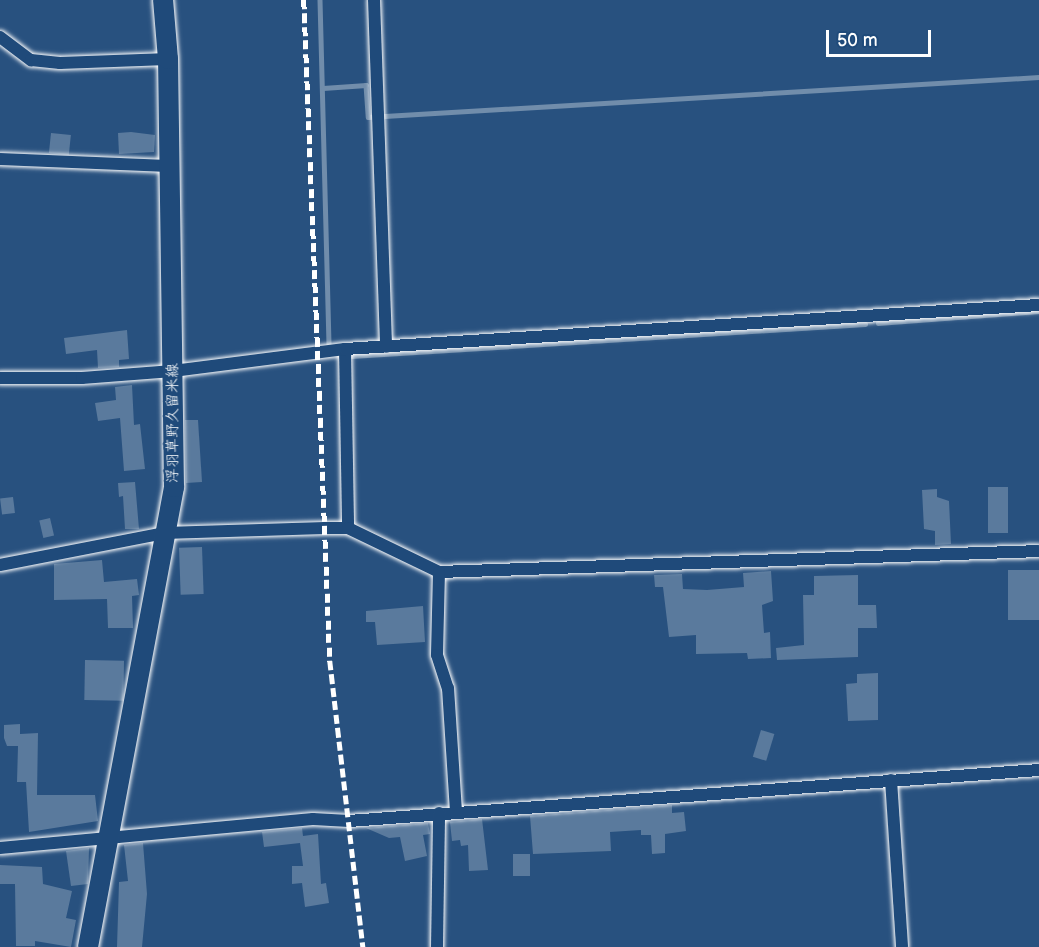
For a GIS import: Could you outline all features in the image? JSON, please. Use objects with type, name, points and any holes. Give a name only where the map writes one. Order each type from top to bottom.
[{"type":"main road","name":"浮羽草野久留米線","points":[[88,947],[174,488],[168,59],[163,0]]},
{"type":"street","points":[[374,0],[386,347]]},
{"type":"street","points":[[0,37],[30,60],[60,63],[168,59]]},
{"type":"street","points":[[0,159],[168,166]]},
{"type":"street","points":[[0,378],[82,378],[173,371],[345,349],[1039,305]]},
{"type":"street","points":[[345,349],[348,528]]},
{"type":"street","points":[[0,565],[164,533],[348,528],[439,572],[1039,551]]},
{"type":"street","points":[[439,572],[437,655],[448,688],[456,812]]},
{"type":"street","points":[[0,848],[313,819],[349,821],[1039,770]]},
{"type":"street","points":[[891,780],[902,947]]},
{"type":"street","points":[[437,947],[439,813]]},
{"type":"building","points":[[51,133],[71,135],[69,155],[49,153]]},
{"type":"building","points":[[118,133],[155,135],[154,152],[119,154]]},
{"type":"building","points":[[127,330],[129,359],[119,360],[119,367],[98,368],[97,350],[66,354],[64,338]]},
{"type":"building","points":[[132,385],[134,425],[140,424],[145,469],[124,471],[120,418],[98,421],[95,403],[116,400],[115,387]]},
{"type":"building","points":[[185,420],[198,420],[202,482],[186,483]]},
{"type":"building","points":[[135,482],[139,529],[125,529],[123,496],[119,497],[118,483]]},
{"type":"building","points":[[988,487],[1008,487],[1008,533],[988,533]]},
{"type":"building","points":[[937,489],[937,497],[949,501],[951,544],[935,545],[935,531],[924,529],[922,490]]},
{"type":"building","points":[[13,497],[15,513],[2,514],[0,499]]},
{"type":"building","points":[[50,518],[54,536],[43,538],[39,520]]},
{"type":"building","points":[[202,547],[204,594],[181,595],[179,548]]},
{"type":"building","points":[[102,560],[104,582],[137,579],[139,595],[132,596],[133,628],[108,628],[107,599],[54,600],[54,564]]},
{"type":"building","points":[[1008,570],[1039,570],[1039,620],[1008,620]]},
{"type":"building","points":[[771,571],[773,601],[762,605],[764,633],[770,632],[771,658],[748,659],[747,653],[696,654],[696,635],[669,637],[663,587],[655,587],[654,575],[682,574],[683,589],[707,590],[744,587],[743,573]]},
{"type":"building","points":[[858,575],[858,605],[876,605],[877,628],[858,628],[858,657],[777,660],[776,648],[804,645],[803,595],[814,595],[814,576]]},
{"type":"building","points":[[423,606],[425,642],[377,645],[375,622],[366,622],[366,611]]},
{"type":"building","points":[[85,660],[124,661],[123,701],[84,700]]},
{"type":"building","points":[[878,673],[878,720],[848,721],[846,684],[857,683],[857,674]]},
{"type":"building","points":[[20,724],[20,734],[38,733],[37,795],[95,795],[98,821],[29,832],[26,782],[17,782],[18,746],[7,746],[4,738],[4,725]]},
{"type":"building","points":[[761,730],[774,734],[766,761],[753,757]]},
{"type":"building","points":[[672,805],[672,813],[684,812],[686,831],[665,834],[665,853],[652,854],[651,835],[641,835],[641,830],[610,832],[611,851],[533,854],[530,816]]},
{"type":"building","points":[[482,819],[488,870],[469,871],[468,845],[461,846],[460,840],[452,841],[450,822]]},
{"type":"building","points":[[428,823],[430,834],[423,835],[427,856],[405,861],[400,837],[389,838],[366,828]]},
{"type":"building","points":[[302,828],[303,836],[318,834],[321,884],[326,883],[329,903],[305,907],[302,883],[292,884],[292,866],[303,866],[300,843],[264,847],[262,832]]},
{"type":"building","points":[[143,843],[147,894],[142,947],[117,947],[119,882],[128,881],[124,845]]},
{"type":"building","points":[[89,848],[88,884],[71,886],[66,851]]},
{"type":"building","points":[[513,854],[530,854],[530,876],[513,876]]},
{"type":"building","points":[[0,865],[42,867],[43,884],[72,891],[66,918],[76,920],[71,947],[35,941],[35,946],[16,946],[15,884],[0,884]]},
{"type":"waterway","points":[[320,0],[329,345]]},
{"type":"waterway","points":[[323,88],[366,85],[368,117],[1039,77]]},
{"type":"waterway","points":[[878,323],[1039,311]]},
{"type":"waterway","points":[[351,356],[865,324]]},
{"type":"railway","points":[[304,0],[330,661],[363,947]]}]
